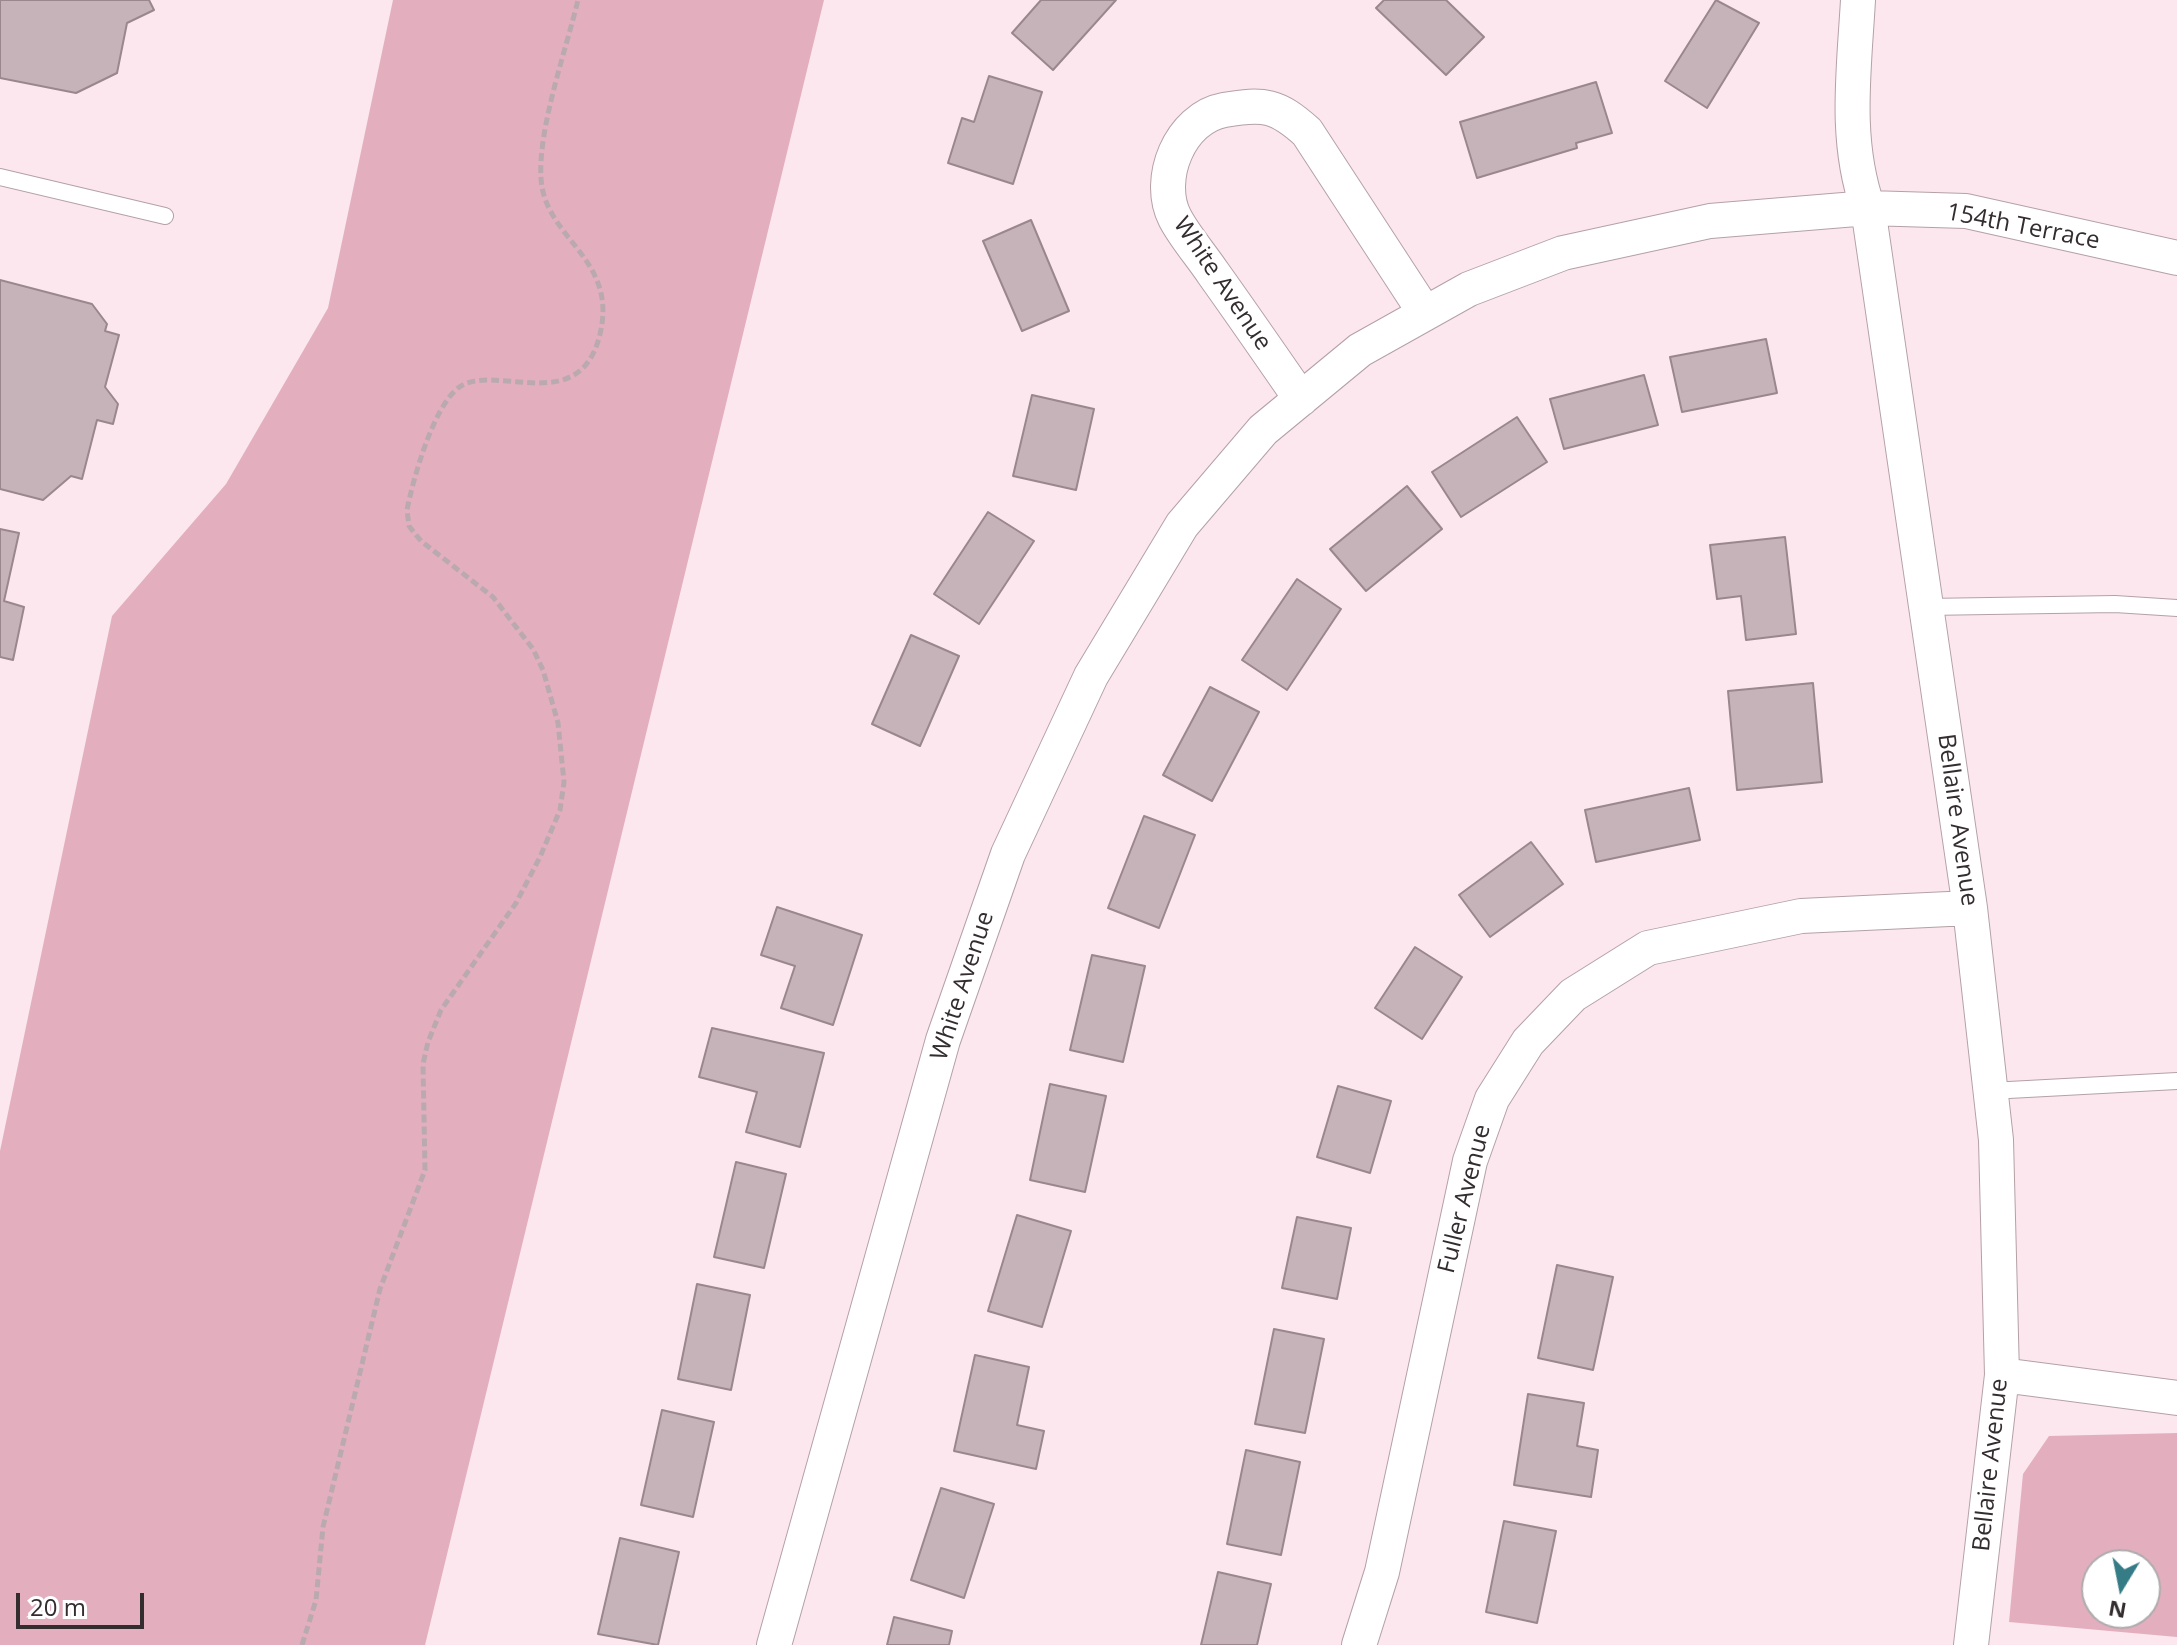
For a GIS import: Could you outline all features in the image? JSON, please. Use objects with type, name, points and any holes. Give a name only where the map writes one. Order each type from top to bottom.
[{"type":"street","name":"Bellaire Avenue","points":[[1858,0],[1852,112],[1855,171],[1868,208],[1970,908],[1996,1140],[2002,1375],[1971,1645]]},
{"type":"street","name":"White Avenue","points":[[1301,399],[1174,216],[1169,175],[1179,144],[1195,122],[1220,111],[1244,108],[1284,111],[1307,132],[1425,313]]},
{"type":"street","name":"154th Terrace","points":[[1868,208],[1966,211],[2177,258]]},
{"type":"street","name":"White Avenue","points":[[774,1645],[943,1040],[1008,854],[1091,676],[1182,525],[1263,430],[1360,350],[1469,289],[1563,253],[1710,221],[1868,208]]},
{"type":"street","name":"Fuller Avenue","points":[[1359,1645],[1382,1572],[1470,1161],[1492,1099],[1528,1042],[1573,995],[1648,948],[1801,916],[1970,908]]},
{"type":"street","points":[[2002,1375],[2177,1398]]},
{"type":"lane","points":[[0,177],[165,216]]},
{"type":"lane","points":[[1926,607],[2115,604],[2177,608]]},
{"type":"lane","points":[[1990,1091],[2177,1081]]},
{"type":"path","points":[[302,1645],[313,1614],[323,1527],[380,1289],[425,1170],[423,1064],[428,1042],[441,1010],[516,903],[560,810],[564,782],[562,753],[551,697],[538,659],[493,597],[421,541],[409,526],[407,510],[442,407],[459,386],[486,380],[536,385],[561,380],[586,363],[599,339],[601,286],[549,205],[541,180],[545,137],[578,0]]},
{"type":"shaded area","points":[[393,0],[824,0],[425,1645],[0,1645],[0,1151],[112,616],[226,484],[328,308]]},
{"type":"shaded area","points":[[2177,1433],[2177,1637],[2087,1629],[2161,1629],[2161,1549],[2081,1549],[2081,1628],[2009,1622],[2023,1474],[2049,1436]]},
{"type":"building","points":[[0,0],[149,0],[154,10],[127,23],[117,73],[76,93],[0,78]]},
{"type":"building","points":[[1041,0],[1116,0],[1053,70],[1012,33]]},
{"type":"building","points":[[1384,0],[1446,0],[1484,37],[1446,75],[1376,8]]},
{"type":"building","points":[[1716,0],[1759,23],[1707,108],[1665,81]]},
{"type":"building","points":[[989,76],[1042,92],[1013,184],[948,163],[962,118],[974,122]]},
{"type":"building","points":[[1596,82],[1612,133],[1576,143],[1577,148],[1477,178],[1460,122]]},
{"type":"building","points":[[1031,220],[1069,311],[1022,331],[983,241]]},
{"type":"building","points":[[0,280],[92,304],[107,324],[105,331],[119,335],[105,387],[118,404],[113,424],[97,420],[82,479],[71,476],[43,500],[0,489]]},
{"type":"building","points":[[1766,339],[1777,393],[1682,412],[1670,357]]},
{"type":"building","points":[[1644,375],[1658,425],[1564,449],[1550,399]]},
{"type":"building","points":[[1032,395],[1094,409],[1076,490],[1013,476]]},
{"type":"building","points":[[1517,417],[1547,462],[1461,517],[1432,472]]},
{"type":"building","points":[[1407,486],[1442,529],[1366,591],[1330,549]]},
{"type":"building","points":[[988,512],[1034,541],[979,624],[934,594]]},
{"type":"building","points":[[0,529],[19,533],[4,601],[24,607],[13,660],[0,657]]},
{"type":"building","points":[[1785,537],[1796,634],[1746,640],[1741,596],[1717,599],[1710,545]]},
{"type":"building","points":[[1297,579],[1341,609],[1287,690],[1242,660]]},
{"type":"building","points":[[911,635],[959,656],[920,746],[872,724]]},
{"type":"building","points":[[1813,683],[1822,782],[1737,790],[1728,691]]},
{"type":"building","points":[[1210,687],[1259,712],[1212,801],[1163,775]]},
{"type":"building","points":[[1689,788],[1700,840],[1596,862],[1585,810]]},
{"type":"building","points":[[1144,816],[1195,835],[1159,928],[1108,908]]},
{"type":"building","points":[[1531,842],[1563,884],[1490,937],[1459,895]]},
{"type":"building","points":[[777,907],[862,935],[833,1025],[781,1008],[795,966],[761,955]]},
{"type":"building","points":[[1415,947],[1462,977],[1422,1039],[1375,1008]]},
{"type":"building","points":[[1092,955],[1145,966],[1123,1062],[1070,1050]]},
{"type":"building","points":[[712,1028],[824,1053],[800,1147],[746,1132],[757,1092],[699,1077]]},
{"type":"building","points":[[1050,1084],[1106,1096],[1085,1192],[1030,1180]]},
{"type":"building","points":[[1338,1086],[1391,1101],[1370,1173],[1317,1157]]},
{"type":"building","points":[[736,1162],[786,1174],[764,1268],[714,1257]]},
{"type":"building","points":[[1017,1215],[1071,1231],[1042,1327],[988,1311]]},
{"type":"building","points":[[1297,1217],[1351,1228],[1337,1299],[1282,1288]]},
{"type":"building","points":[[1557,1265],[1613,1277],[1593,1370],[1538,1358]]},
{"type":"building","points":[[697,1284],[750,1295],[731,1390],[678,1379]]},
{"type":"building","points":[[1274,1329],[1324,1339],[1305,1433],[1255,1424]]},
{"type":"building","points":[[975,1355],[1029,1367],[1017,1425],[1044,1431],[1036,1469],[954,1451]]},
{"type":"building","points":[[1528,1394],[1584,1403],[1577,1446],[1598,1450],[1591,1497],[1514,1485]]},
{"type":"building","points":[[662,1410],[714,1422],[693,1517],[641,1505]]},
{"type":"building","points":[[1246,1450],[1300,1462],[1281,1555],[1227,1544]]},
{"type":"building","points":[[941,1488],[994,1504],[964,1598],[911,1580]]},
{"type":"building","points":[[1504,1521],[1556,1531],[1537,1623],[1486,1612]]},
{"type":"building","points":[[620,1538],[679,1552],[658,1645],[598,1634]]},
{"type":"building","points":[[1218,1572],[1271,1584],[1257,1645],[1201,1645]]},
{"type":"building","points":[[894,1617],[952,1631],[949,1645],[887,1645]]}]
